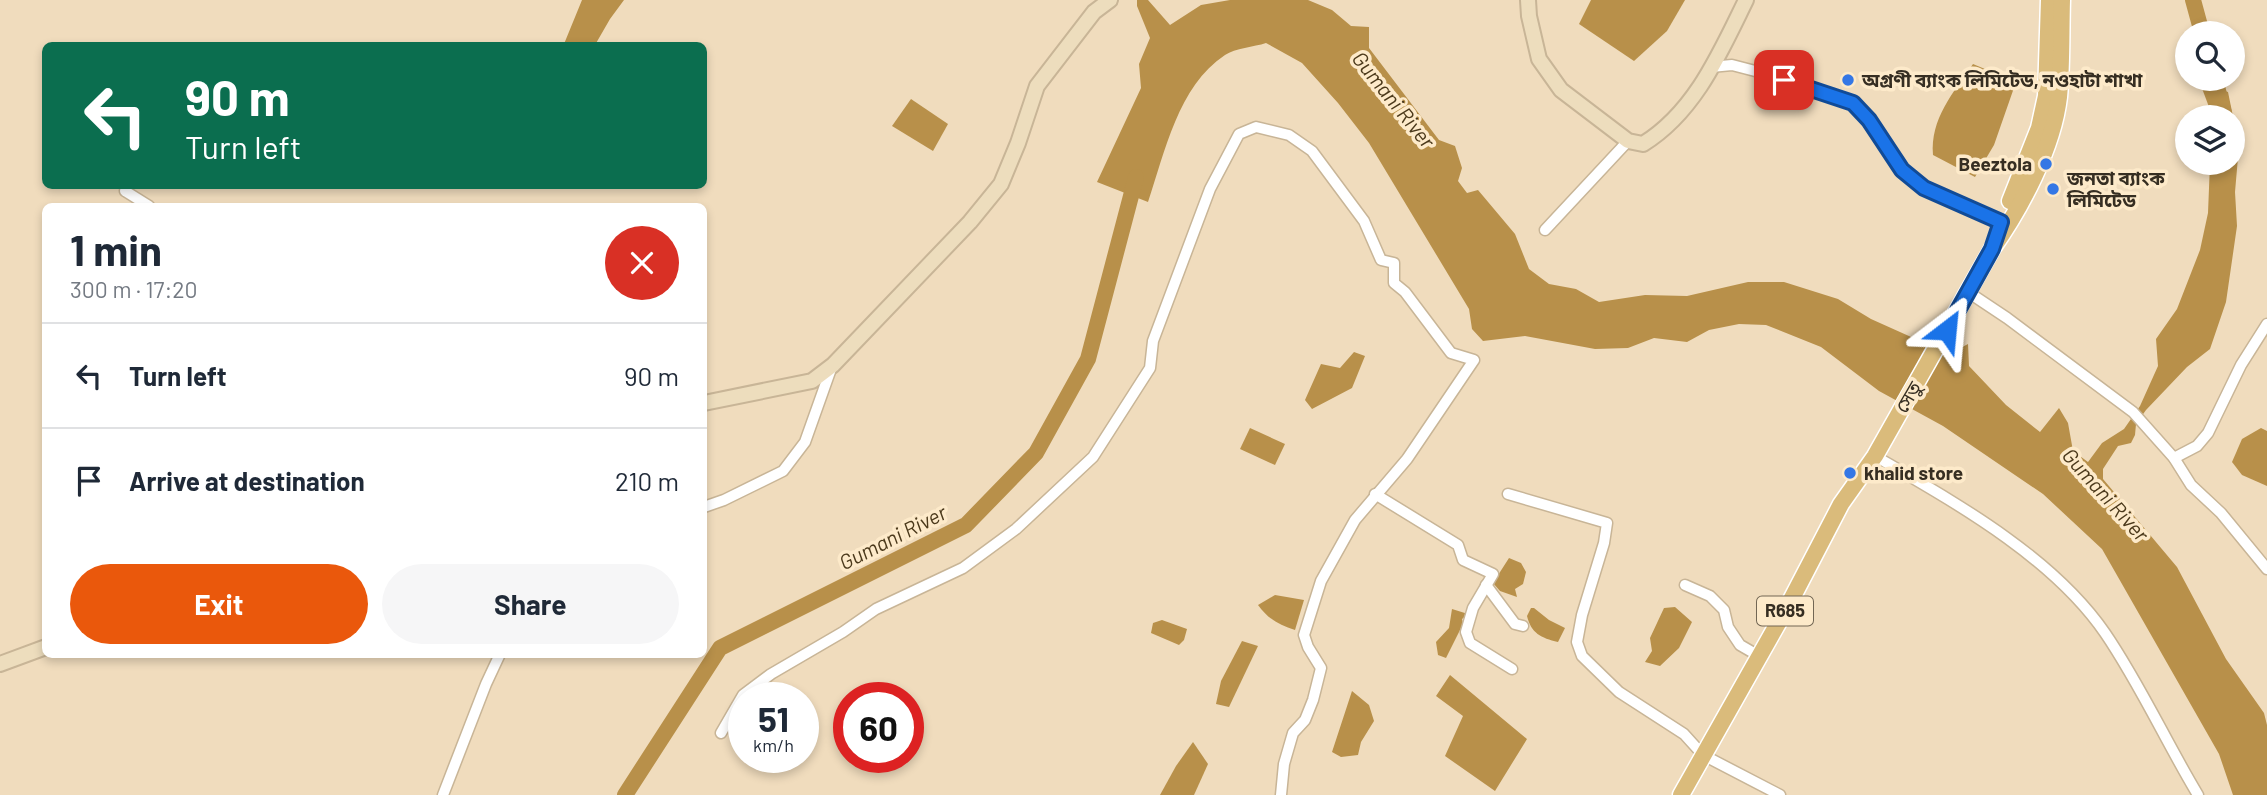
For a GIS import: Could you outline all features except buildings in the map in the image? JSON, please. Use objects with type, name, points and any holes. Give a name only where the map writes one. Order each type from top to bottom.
[{"type":"main road","name":"R685","points":[[2005,224],[2039,128],[2046,96],[2049,0]]},
{"type":"main road","name":"R685","points":[[1968,292],[2038,166],[2051,132],[2059,99],[2062,0]]},
{"type":"main road","name":"সেতু","points":[[1875,456],[1968,292]]},
{"type":"main road","name":"R685","points":[[1682,795],[1790,603],[1841,504],[1875,456]]},
{"type":"street","points":[[707,402],[812,381],[832,365],[970,222],[1001,184],[1018,144],[1037,86],[1094,12],[1110,0]]},
{"type":"street","points":[[1528,0],[1539,59],[1562,90],[1628,141],[1643,144],[1661,132],[1695,96],[1745,0]]},
{"type":"street","points":[[1711,66],[1732,65],[1759,72],[1853,103],[1869,120],[1902,170],[1924,188],[2005,224]]},
{"type":"street","points":[[721,733],[743,695],[771,674],[843,632],[876,609],[963,568],[1016,529],[1093,457],[1150,368],[1153,341],[1210,189],[1239,134],[1256,127],[1289,135],[1312,151],[1364,221],[1381,260],[1394,263],[1394,284],[1405,292],[1451,353],[1474,360],[1407,459],[1355,520],[1321,581],[1304,635],[1321,668],[1305,720],[1293,733],[1284,764],[1281,795]]},
{"type":"street","points":[[1545,230],[1628,141]]},
{"type":"street","points":[[125,191],[144,203]]},
{"type":"street","points":[[1968,292],[2017,325],[2133,412],[2174,458],[2191,485],[2221,513],[2267,569]]},
{"type":"street","points":[[2174,458],[2197,446],[2208,433],[2241,365],[2267,324]]},
{"type":"street","points":[[707,507],[783,471],[805,442],[832,365]]},
{"type":"street","points":[[1875,456],[2015,543],[2071,594],[2105,632],[2198,795]]},
{"type":"street","points":[[1375,494],[1458,545],[1463,559],[1493,574],[1474,608],[1466,632],[1469,643],[1512,669]]},
{"type":"street","points":[[1508,494],[1608,523],[1582,615],[1577,642],[1582,656],[1619,692],[1684,734],[1703,755],[1780,795]]},
{"type":"street","points":[[1486,585],[1515,624],[1523,626]]},
{"type":"street","points":[[1685,585],[1710,596],[1724,610],[1728,627],[1741,645],[1759,656]]},
{"type":"street","points":[[0,664],[42,648]]},
{"type":"street","points":[[443,795],[498,658]]},
{"type":"water","points":[[582,0],[624,0],[597,42],[565,42]]},
{"type":"water","points":[[1137,0],[1148,0],[1170,25],[1201,5],[1230,0],[1308,0],[1332,10],[1351,26],[1369,27],[1369,48],[1439,140],[1455,146],[1462,168],[1458,181],[1467,193],[1478,190],[1515,234],[1529,269],[1549,284],[1576,289],[1599,302],[1645,295],[1687,296],[1748,282],[1784,282],[1838,299],[1871,319],[1949,354],[1968,344],[1969,366],[2006,405],[2040,432],[2059,408],[2068,423],[2073,451],[2088,462],[2102,443],[2124,429],[2140,406],[2158,366],[2156,339],[2177,309],[2200,250],[2208,213],[2210,175],[2236,175],[2237,226],[2226,302],[2210,349],[2187,367],[2146,410],[2136,424],[2131,443],[2118,446],[2103,469],[2103,479],[2177,567],[2226,659],[2264,713],[2267,725],[2267,795],[2233,795],[2219,754],[2102,549],[2043,494],[1943,426],[1879,391],[1821,347],[1766,325],[1739,324],[1709,330],[1687,342],[1654,338],[1628,348],[1595,349],[1525,336],[1483,341],[1472,329],[1469,309],[1369,143],[1302,63],[1266,43],[1225,55],[1209,68],[1196,84],[1175,121],[1148,202],[1097,182],[1141,88],[1139,64],[1150,38]]},
{"type":"water","points":[[1591,0],[1685,0],[1667,31],[1634,61],[1579,24]]},
{"type":"water","points":[[1973,64],[2016,82],[1994,145],[1975,177],[1933,155],[1939,118]]},
{"type":"water","points":[[2203,91],[2225,91],[2228,92],[2231,105],[2208,105]]},
{"type":"water","points":[[911,99],[948,124],[933,151],[892,126]]},
{"type":"water","points":[[1354,352],[1365,356],[1352,388],[1312,409],[1305,400],[1321,364],[1340,368]]},
{"type":"water","points":[[1250,428],[1285,444],[1275,465],[1240,449]]},
{"type":"water","points":[[2261,428],[2267,431],[2267,486],[2242,475],[2232,462],[2242,439]]},
{"type":"water","points":[[1509,558],[1521,563],[1526,572],[1523,584],[1515,589],[1517,597],[1500,591],[1493,583]]},
{"type":"water","points":[[1275,595],[1304,600],[1295,630],[1274,621],[1258,605]]},
{"type":"water","points":[[1675,607],[1692,622],[1679,648],[1660,666],[1645,662],[1652,651],[1650,638],[1664,608]]},
{"type":"water","points":[[1531,608],[1565,628],[1558,642],[1534,631],[1527,616]]},
{"type":"water","points":[[1452,609],[1468,614],[1462,619],[1464,628],[1461,628],[1446,658],[1438,655],[1436,642],[1449,628]]},
{"type":"water","points":[[1162,620],[1187,629],[1184,640],[1179,645],[1151,633],[1153,623]]},
{"type":"water","points":[[1242,641],[1258,646],[1229,707],[1216,704],[1221,681]]},
{"type":"water","points":[[1450,675],[1527,739],[1495,791],[1445,756],[1463,716],[1436,696]]},
{"type":"water","points":[[1352,691],[1369,705],[1374,721],[1361,742],[1358,755],[1341,757],[1332,752]]},
{"type":"water","points":[[1193,742],[1208,764],[1194,795],[1160,795],[1176,766]]},
{"type":"waterway","points":[[2193,0],[2199,21]]},
{"type":"waterway","points":[[2218,91],[2222,105]]},
{"type":"waterway","name":"Gumani River","points":[[625,795],[720,648],[966,525],[1036,453],[1088,359],[1136,177]]},
{"type":"place","name":"অগ্রণী ব্যাংক লিমিটেড, নওহাটা শাখা","points":[[1848,80]]},
{"type":"place","name":"Beeztola","points":[[2046,164]]},
{"type":"place","name":"জনতা ব্যাংক লিমিটেড","points":[[2053,189]]},
{"type":"place","name":"khalid store","points":[[1850,473]]},
{"type":"route","points":[[1784,80],[1853,103],[1869,120],[1902,170],[1924,188],[2001,222],[1992,249],[1947,330]]}]
